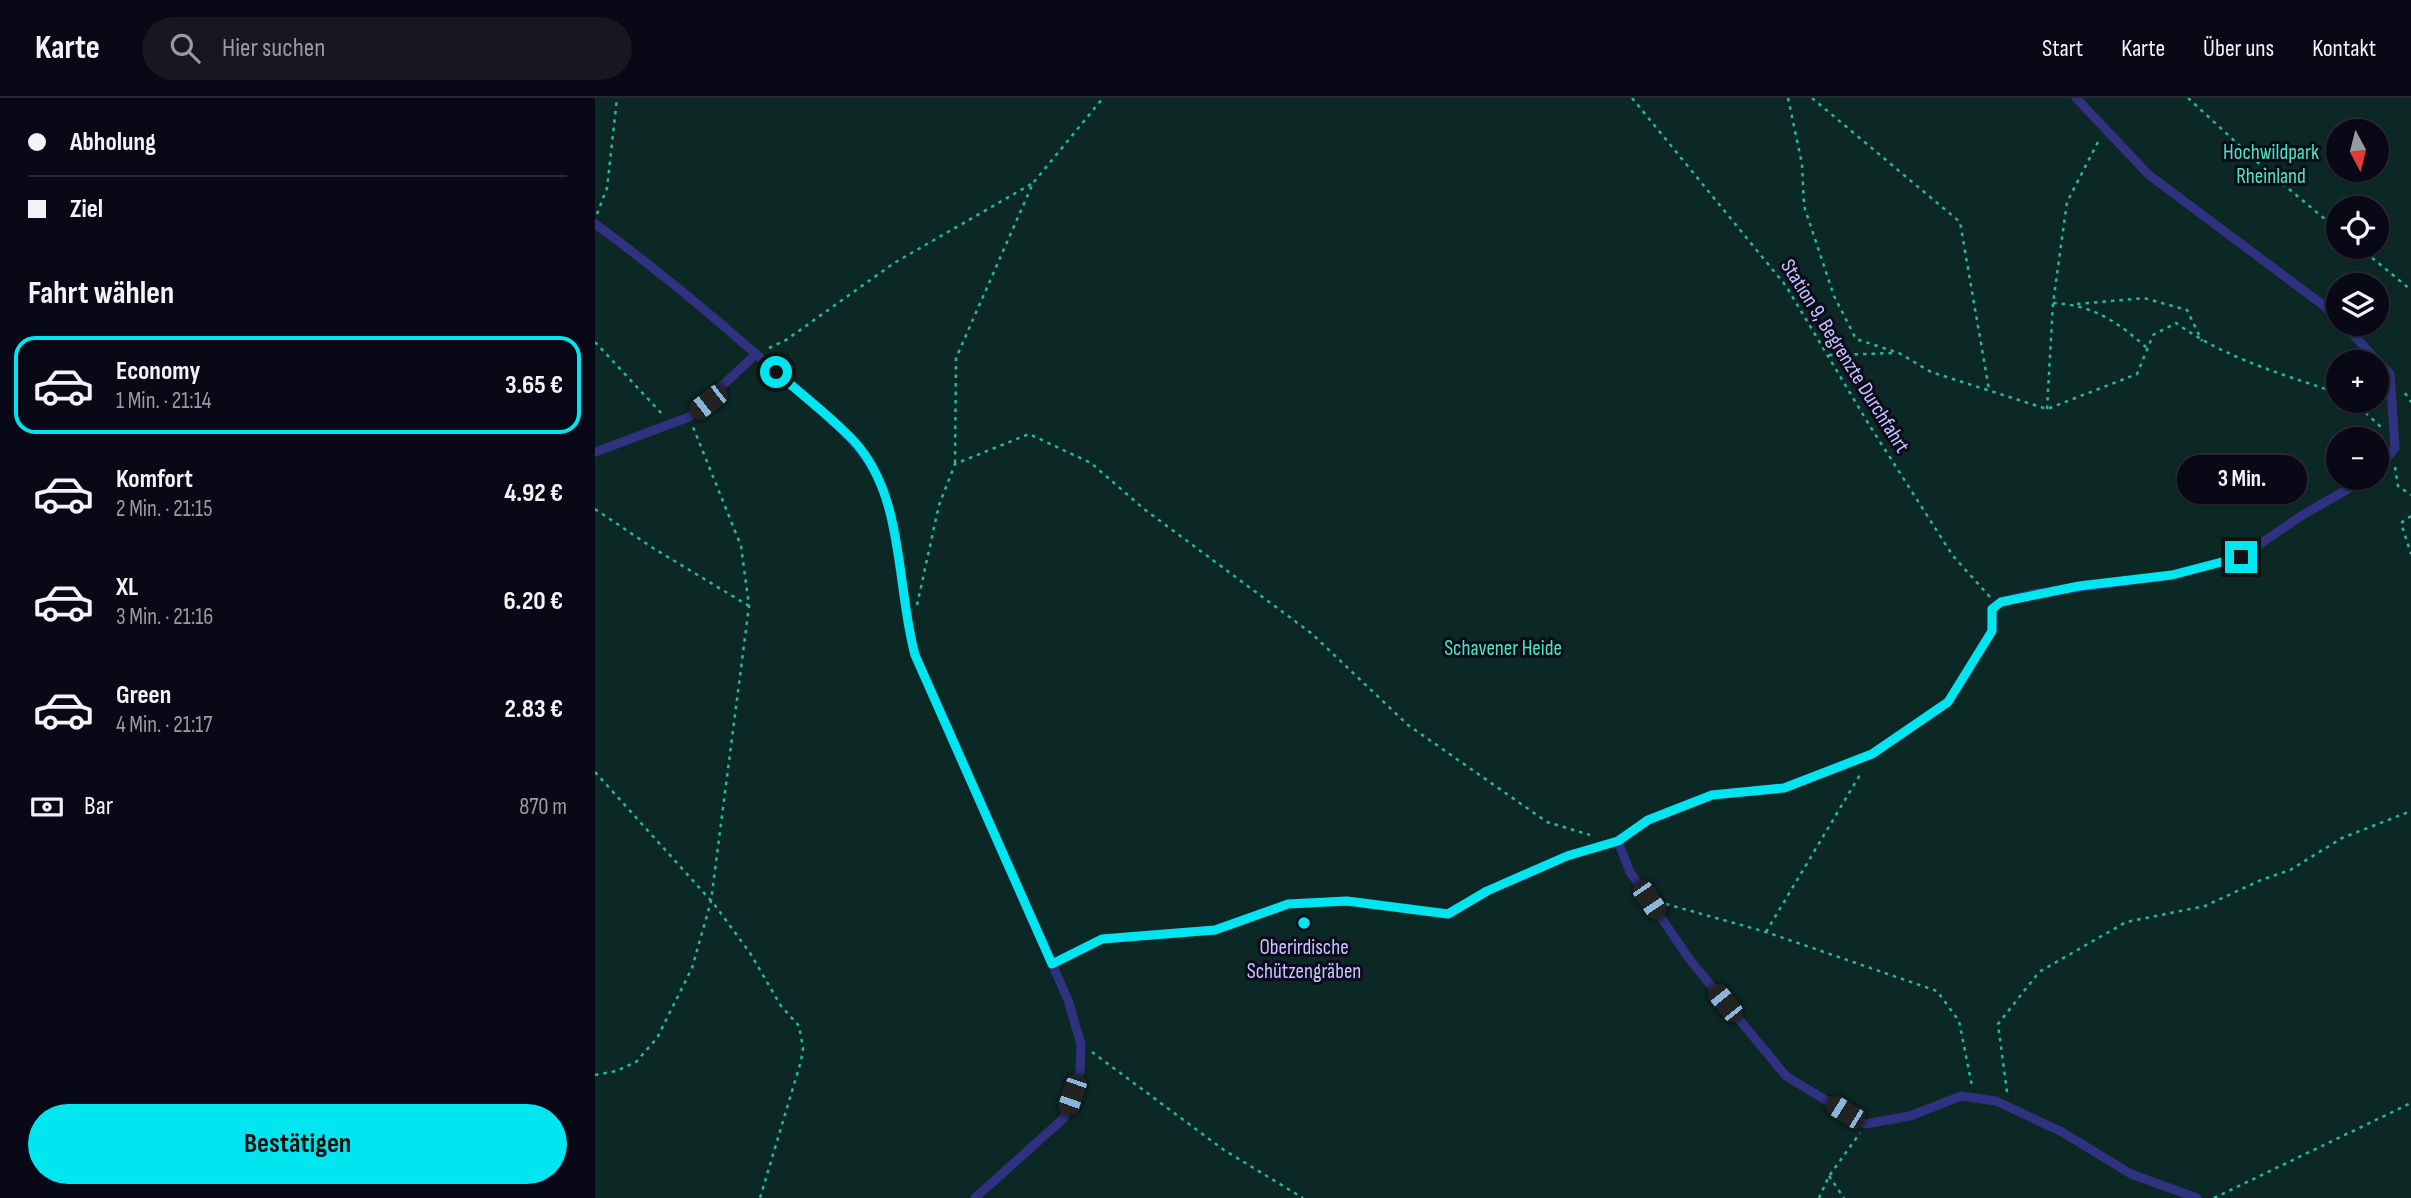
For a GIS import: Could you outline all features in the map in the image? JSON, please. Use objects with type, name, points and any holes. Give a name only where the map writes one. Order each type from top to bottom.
[{"type":"lane","points":[[2076,98],[2103,130],[2149,175],[2326,307]]},
{"type":"lane","points":[[595,223],[648,262],[854,441],[882,487],[899,555],[909,633],[915,655],[1068,1000],[1081,1044],[1080,1071],[1064,1118],[975,1198]]},
{"type":"lane","points":[[2354,336],[2390,374],[2395,448],[2389,456]]},
{"type":"lane","points":[[595,452],[689,417],[756,354]]},
{"type":"lane","points":[[1052,964],[1102,939],[1215,930],[1288,904],[1347,901],[1448,914],[1487,891],[1567,856],[1618,841],[1648,820],[1712,795],[1784,788],[1872,754],[1948,702],[1992,631],[1992,609],[1997,604],[2067,588],[2172,575],[2241,557],[2301,516],[2346,490]]},
{"type":"lane","points":[[1618,841],[1630,872],[1690,960],[1786,1076],[1865,1124],[1910,1116],[1961,1096],[1996,1101],[2062,1132],[2131,1174],[2197,1198]]},
{"type":"path","points":[[595,223],[607,188],[617,98]]},
{"type":"path","points":[[916,610],[939,505],[955,464],[956,358],[1033,183],[1103,98]]},
{"type":"path","name":"Station 9, Begrenzte Durchfahrt","points":[[1632,98],[1786,286],[1953,556],[1997,604]]},
{"type":"path","points":[[1788,98],[1802,164],[1804,206],[1835,296],[1856,339],[1899,353],[1931,372],[2047,409],[2137,374],[2153,335],[2176,323],[2202,342],[2249,364],[2326,389]]},
{"type":"path","points":[[1812,98],[1960,222],[1989,391]]},
{"type":"path","points":[[2188,98],[2265,169],[2326,220]]},
{"type":"path","points":[[2047,409],[2053,303],[2067,202],[2103,130]]},
{"type":"path","points":[[756,354],[786,340],[894,263],[1033,183]]},
{"type":"path","points":[[2373,259],[2411,290]]},
{"type":"path","points":[[2053,303],[2077,304],[2144,298],[2187,310],[2202,342]]},
{"type":"path","points":[[2077,304],[2116,320],[2147,348]]},
{"type":"path","points":[[595,342],[672,425]]},
{"type":"path","points":[[1827,355],[1899,353]]},
{"type":"path","points":[[2366,413],[2395,440]]},
{"type":"path","points":[[595,1075],[616,1071],[636,1062],[657,1038],[692,968],[711,901],[749,606],[741,546],[689,417]]},
{"type":"path","points":[[955,464],[1029,434],[1091,463],[1144,509],[1311,633],[1408,725],[1547,822],[1593,836]]},
{"type":"path","points":[[2389,456],[2393,462],[2398,486],[2411,495]]},
{"type":"path","points":[[595,509],[749,606]]},
{"type":"path","points":[[2411,516],[2401,523],[2411,554]]},
{"type":"path","points":[[1766,932],[1872,754]]},
{"type":"path","points":[[595,772],[711,901],[750,953],[781,1006],[799,1026],[803,1048],[797,1077],[760,1198]]},
{"type":"path","points":[[1996,1101],[2007,1091],[1998,1024],[2039,972],[2126,922],[2205,906],[2260,880],[2290,870],[2342,838],[2411,811]]},
{"type":"path","points":[[1649,900],[1766,932],[1937,991],[1959,1021],[1969,1082],[1982,1099]]},
{"type":"path","points":[[1081,1044],[1224,1150],[1303,1198]]},
{"type":"path","points":[[2214,1198],[2411,1103]]},
{"type":"path","points":[[1819,1198],[1829,1176],[1865,1124]]},
{"type":"path","points":[[1829,1176],[1844,1198]]},
{"type":"green space","name":"Schavener Heide","points":[[595,98],[2411,98],[2411,1198],[595,1198]]},
{"type":"place","name":"Oberirdische Schützengräben","points":[[1304,923]]},
{"type":"route","points":[[776,372],[854,441],[882,487],[899,555],[902,593],[915,655],[927,688],[1052,964],[1073,951],[1102,939],[1215,930],[1288,904],[1347,901],[1448,914],[1487,891],[1567,856],[1618,841],[1648,820],[1712,795],[1784,788],[1872,754],[1948,702],[1992,631],[1992,609],[2001,602],[2079,586],[2172,575],[2241,557]]},
{"type":"park label","name":"Hochwildpark Rheinland","points":[[2271,164]]}]
